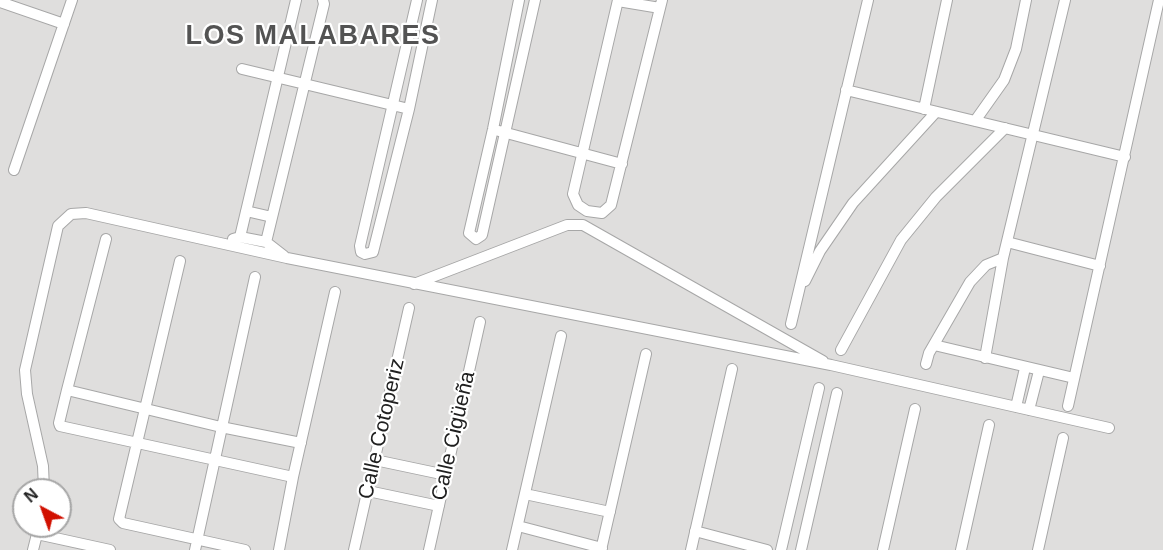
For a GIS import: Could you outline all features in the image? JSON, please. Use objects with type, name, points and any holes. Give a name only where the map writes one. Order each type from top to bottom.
[{"type":"street","points":[[14,170],[72,0]]},
{"type":"street","points":[[240,237],[296,0]]},
{"type":"street","points":[[266,242],[324,4],[323,0]]},
{"type":"street","points":[[417,0],[360,246],[361,252],[365,254],[373,252],[409,109],[432,0]]},
{"type":"street","points":[[519,0],[493,129],[468,232],[476,239],[482,235],[535,0]]},
{"type":"street","points":[[618,0],[661,4],[611,205],[602,213],[588,211],[578,205],[573,194],[618,0]]},
{"type":"street","points":[[790,324],[868,0]]},
{"type":"street","points":[[924,109],[947,0]]},
{"type":"street","points":[[975,121],[1004,80],[1016,49],[1026,0]]},
{"type":"street","points":[[985,358],[1003,258],[1065,0]]},
{"type":"street","points":[[1068,406],[1159,0]]},
{"type":"street","points":[[0,2],[64,24]]},
{"type":"street","points":[[242,69],[409,109]]},
{"type":"street","points":[[846,90],[1125,157]]},
{"type":"street","points":[[796,299],[820,251],[853,203],[936,111]]},
{"type":"street","points":[[841,350],[900,240],[936,197],[1005,128]]},
{"type":"street","points":[[493,129],[622,164]]},
{"type":"street","points":[[246,211],[272,217]]},
{"type":"street","points":[[583,225],[588,211]]},
{"type":"street","points":[[44,478],[43,466],[27,394],[25,370],[58,226],[71,214],[86,213],[218,244],[414,284],[831,365],[1109,428]]},
{"type":"street","points":[[414,284],[567,225],[583,225],[831,365]]},
{"type":"street","points":[[218,244],[240,237],[266,242],[287,258]]},
{"type":"street","points":[[106,239],[67,390],[60,426],[293,477]]},
{"type":"street","points":[[1007,242],[1101,266]]},
{"type":"street","points":[[926,364],[934,345],[970,282],[986,265],[1003,258]]},
{"type":"street","points":[[180,261],[119,519],[120,522],[196,544],[245,550]]},
{"type":"street","points":[[196,544],[255,277]]},
{"type":"street","points":[[279,550],[293,477],[335,292]]},
{"type":"street","name":"Calle Cotoperiz","points":[[354,550],[409,308]]},
{"type":"street","name":"Calle Cigüeña","points":[[429,550],[480,322]]},
{"type":"street","points":[[512,550],[561,336]]},
{"type":"street","points":[[934,345],[1074,378]]},
{"type":"street","points":[[518,526],[601,549],[646,354]]},
{"type":"street","points":[[1016,407],[1025,368]]},
{"type":"street","points":[[691,550],[732,369]]},
{"type":"street","points":[[1029,410],[1039,370]]},
{"type":"street","points":[[781,550],[819,388]]},
{"type":"street","points":[[67,390],[221,427],[301,442]]},
{"type":"street","points":[[801,550],[837,393]]},
{"type":"street","points":[[883,550],[915,409]]},
{"type":"street","points":[[961,550],[989,425]]},
{"type":"street","points":[[1038,550],[1063,438]]},
{"type":"street","points":[[375,460],[446,475]]},
{"type":"street","points":[[368,491],[439,506]]},
{"type":"street","points":[[525,494],[609,512]]},
{"type":"street","points":[[695,531],[767,550]]},
{"type":"street","points":[[67,538],[110,550]]},
{"type":"shaded area","points":[[0,0],[1163,0],[1163,550],[0,550]]},
{"type":"district","name":"LOS MALABARES","points":[[313,37]]}]
